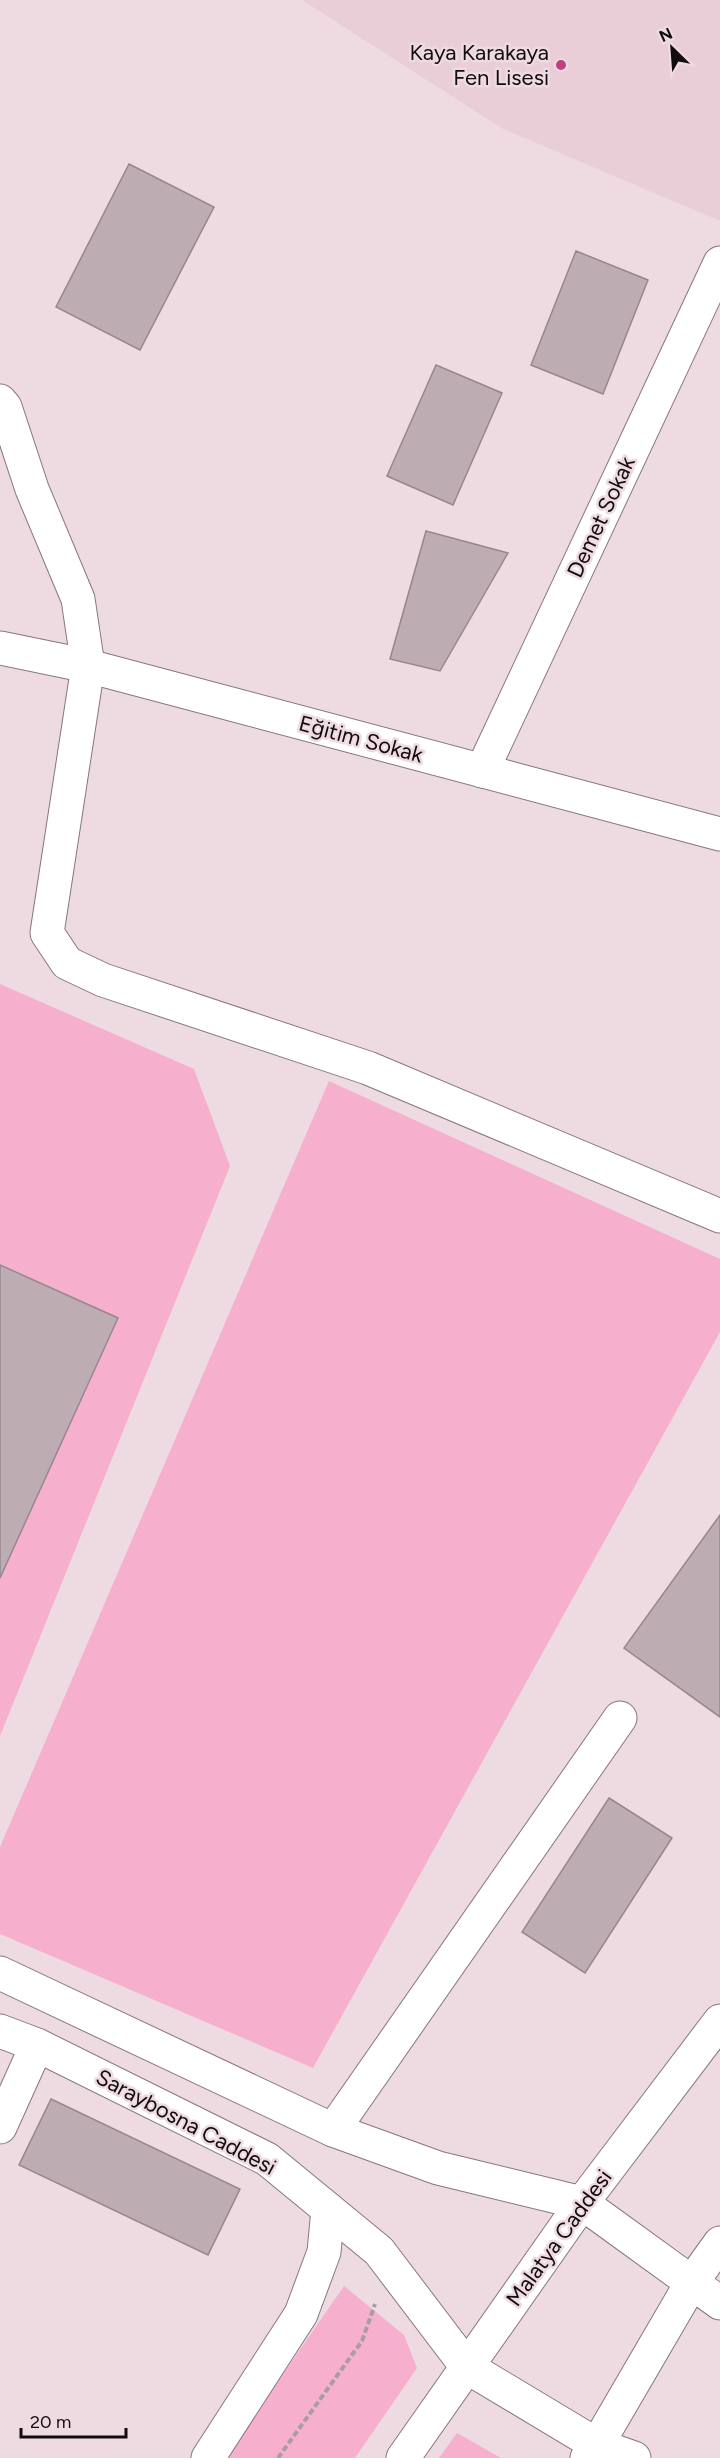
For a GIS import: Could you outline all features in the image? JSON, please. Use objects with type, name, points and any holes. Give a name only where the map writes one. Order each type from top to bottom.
[{"type":"main road","name":"Demet Sokak","points":[[482,771],[720,263]]},
{"type":"main road","points":[[0,401],[5,407],[32,489],[78,599],[88,666],[47,933],[67,963],[102,980],[368,1068],[720,1216]]},
{"type":"main road","name":"Eğitim Sokak","points":[[0,648],[88,666],[720,834]]},
{"type":"main road","points":[[333,2130],[620,1718]]},
{"type":"main road","points":[[0,1973],[333,2130],[438,2168],[582,2203],[720,2303]]},
{"type":"main road","name":"Malatya Caddesi","points":[[402,2458],[582,2203],[720,2021]]},
{"type":"main road","name":"Saraybosna Caddesi","points":[[0,2031],[37,2045],[267,2159],[379,2251],[467,2367],[592,2452],[634,2458]]},
{"type":"main road","points":[[0,2127],[37,2045]]},
{"type":"main road","points":[[208,2458],[301,2314],[324,2252],[328,2210]]},
{"type":"main road","points":[[592,2452],[692,2283],[720,2243]]},
{"type":"path","points":[[278,2458],[362,2341],[376,2303]]},
{"type":"shaded area","name":"Kaya Karakaya Fen Lisesi","points":[[302,0],[720,0],[720,221],[503,129]]},
{"type":"shaded area","points":[[0,984],[194,1069],[230,1166],[0,1736]]},
{"type":"shaded area","points":[[329,1081],[720,1259],[720,1332],[313,2068],[0,1934],[0,1847]]},
{"type":"shaded area","points":[[344,2286],[404,2335],[417,2368],[355,2458],[225,2458]]},
{"type":"shaded area","points":[[457,2433],[501,2458],[439,2458]]},
{"type":"building","points":[[129,164],[214,207],[140,350],[56,307]]},
{"type":"building","points":[[576,251],[648,280],[603,394],[531,365]]},
{"type":"building","points":[[436,365],[502,393],[453,505],[387,476]]},
{"type":"building","points":[[426,531],[508,553],[440,671],[390,659]]},
{"type":"building","points":[[0,1265],[118,1318],[0,1578]]},
{"type":"building","points":[[720,1515],[720,1717],[624,1648]]},
{"type":"building","points":[[609,1798],[672,1838],[585,1973],[522,1932]]},
{"type":"building","points":[[51,2099],[240,2189],[208,2255],[19,2165]]},
{"type":"place","name":"Kaya Karakaya Fen Lisesi","points":[[561,65]]}]
